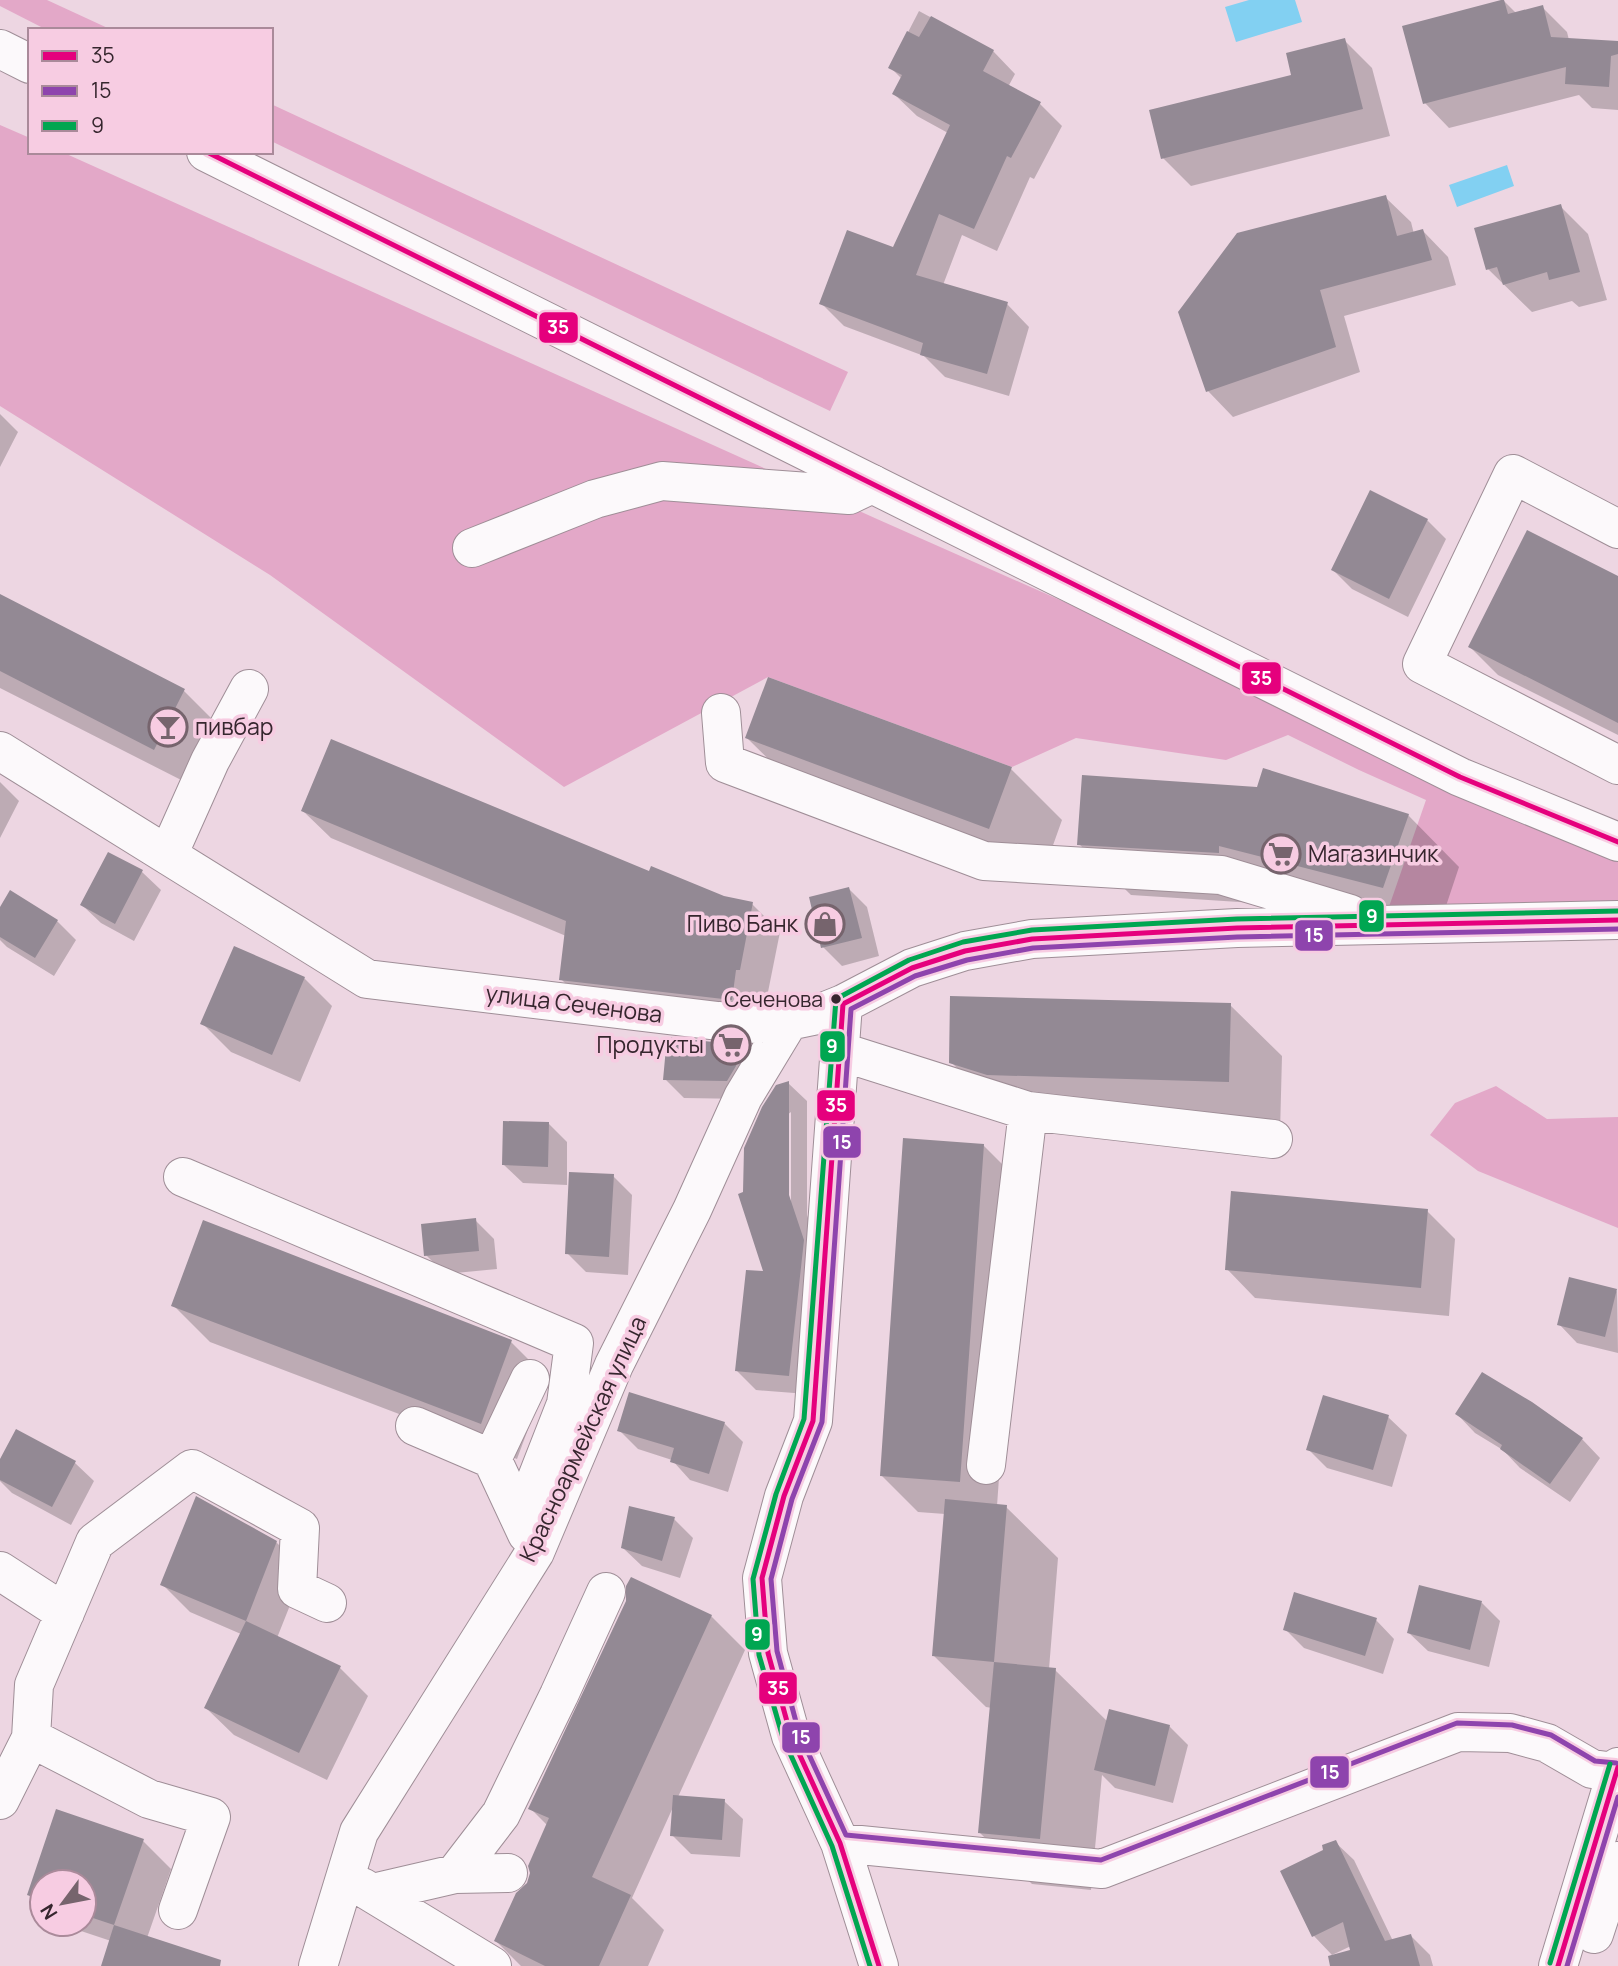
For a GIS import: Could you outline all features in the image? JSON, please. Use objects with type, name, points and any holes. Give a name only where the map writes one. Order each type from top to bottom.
[{"type":"street","points":[[0,49],[28,63]]},
{"type":"street","points":[[210,154],[1460,778],[1618,842]]},
{"type":"street","points":[[1618,529],[1513,474],[1422,664],[1618,765]]},
{"type":"street","points":[[472,548],[595,499],[662,481],[849,495],[872,484]]},
{"type":"street","points":[[168,855],[210,761],[249,689]]},
{"type":"street","points":[[722,713],[724,764],[984,860],[1221,876],[1382,924]]},
{"type":"street","name":"улица Сеченова","points":[[0,751],[367,979],[718,1021],[757,1024],[813,1016],[843,1004],[912,968],[965,951],[1032,939],[1237,928],[1618,920]]},
{"type":"street","points":[[843,1004],[813,1421],[784,1496],[762,1578],[768,1653],[791,1736],[840,1843],[879,1966]]},
{"type":"street","name":"Красноармейская улица","points":[[318,1966],[359,1885],[359,1832],[528,1536],[692,1210],[743,1097],[789,1021]]},
{"type":"street","points":[[839,1051],[1028,1111],[1273,1139]]},
{"type":"street","points":[[986,1465],[1028,1111]]},
{"type":"street","points":[[183,1177],[574,1343],[565,1404],[528,1536]]},
{"type":"street","points":[[492,1459],[530,1380]]},
{"type":"street","points":[[415,1426],[492,1459],[528,1536]]},
{"type":"street","points":[[0,1800],[31,1738],[34,1685],[95,1542],[192,1469],[300,1528],[297,1589],[327,1603]]},
{"type":"street","points":[[0,1571],[65,1613]]},
{"type":"street","points":[[456,1874],[501,1814],[606,1592]]},
{"type":"street","points":[[840,1843],[1102,1869],[1458,1732],[1510,1733],[1548,1743],[1592,1769],[1617,1770],[1558,1966]]},
{"type":"street","points":[[31,1738],[149,1799],[211,1817],[178,1910]]},
{"type":"street","points":[[1584,1966],[1618,1861]]},
{"type":"street","points":[[359,1885],[456,1874],[508,1873]]},
{"type":"street","points":[[359,1885],[492,1966]]},
{"type":"shaded area","points":[[0,0],[47,0],[108,28],[43,28],[0,6]]},
{"type":"shaded area","points":[[273,105],[848,372],[830,411],[273,142]]},
{"type":"shaded area","points":[[0,125],[28,137],[28,154],[66,154],[877,519],[1460,777],[1618,842],[1618,920],[1383,924],[1426,800],[1288,735],[1226,760],[1076,738],[1012,767],[768,677],[564,787],[270,575],[0,406]]},
{"type":"shaded area","points":[[1496,1086],[1547,1119],[1618,1117],[1618,1228],[1478,1171],[1430,1135],[1455,1103]]},
{"type":"water","points":[[1249,0],[1295,0],[1302,22],[1236,42],[1225,7]]},
{"type":"water","points":[[1507,165],[1514,186],[1457,207],[1449,185]]},
{"type":"building","points":[[1504,0],[1508,14],[1543,5],[1551,37],[1618,41],[1618,54],[1611,56],[1609,87],[1565,84],[1566,67],[1423,104],[1402,26]]},
{"type":"building","points":[[931,16],[994,50],[983,71],[1041,102],[1011,158],[1007,156],[974,229],[939,214],[916,275],[1008,302],[987,374],[920,355],[923,343],[819,304],[847,230],[893,247],[950,125],[892,94],[902,75],[888,68],[907,31],[919,37]]},
{"type":"building","points":[[1345,38],[1363,109],[1161,159],[1149,110],[1291,75],[1286,53]]},
{"type":"building","points":[[1386,195],[1397,236],[1423,229],[1432,260],[1320,290],[1336,347],[1206,392],[1178,312],[1237,233]]},
{"type":"building","points":[[1561,204],[1580,272],[1549,280],[1547,272],[1503,285],[1497,267],[1486,270],[1474,228]]},
{"type":"building","points":[[1370,490],[1428,519],[1389,599],[1331,570]]},
{"type":"building","points":[[1527,530],[1618,576],[1618,723],[1468,647]]},
{"type":"building","points":[[0,594],[185,689],[154,750],[0,671]]},
{"type":"building","points":[[768,677],[1012,767],[989,829],[745,738]]},
{"type":"building","points":[[331,739],[649,871],[651,866],[724,896],[753,902],[740,970],[736,970],[732,1000],[559,980],[566,921],[301,811]]},
{"type":"building","points":[[1263,768],[1409,814],[1383,888],[1219,846],[1219,853],[1077,845],[1082,775],[1257,787]]},
{"type":"building","points":[[108,852],[143,870],[115,924],[80,905]]},
{"type":"building","points":[[849,887],[862,938],[821,948],[809,897]]},
{"type":"building","points":[[10,890],[58,920],[35,958],[0,937],[0,907]]},
{"type":"building","points":[[234,946],[305,977],[272,1055],[200,1024]]},
{"type":"building","points":[[950,996],[1231,1003],[1229,1082],[987,1075],[949,1063]]},
{"type":"building","points":[[667,1037],[741,1045],[736,1066],[727,1081],[663,1080]]},
{"type":"building","points":[[789,1081],[789,1195],[804,1240],[789,1376],[735,1371],[746,1270],[763,1271],[738,1194],[743,1192],[744,1148],[762,1107],[776,1085]]},
{"type":"building","points":[[503,1121],[549,1122],[548,1167],[502,1165]]},
{"type":"building","points":[[903,1138],[984,1144],[960,1482],[880,1476]]},
{"type":"building","points":[[569,1172],[614,1174],[609,1257],[565,1254]]},
{"type":"building","points":[[1231,1191],[1428,1209],[1421,1288],[1225,1270]]},
{"type":"building","points":[[476,1218],[479,1251],[424,1256],[421,1224]]},
{"type":"building","points":[[203,1220],[512,1340],[481,1424],[171,1306]]},
{"type":"building","points":[[1569,1277],[1617,1289],[1605,1337],[1557,1325]]},
{"type":"building","points":[[1482,1372],[1532,1402],[1583,1438],[1550,1484],[1500,1449],[1502,1445],[1455,1414]]},
{"type":"building","points":[[629,1392],[725,1422],[709,1474],[670,1462],[674,1448],[617,1431]]},
{"type":"building","points":[[1323,1395],[1389,1415],[1373,1470],[1306,1450]]},
{"type":"building","points":[[16,1429],[76,1461],[52,1507],[0,1480],[0,1459]]},
{"type":"building","points":[[196,1496],[277,1541],[246,1621],[160,1585]]},
{"type":"building","points":[[945,1499],[1007,1505],[994,1662],[932,1656]]},
{"type":"building","points":[[629,1506],[675,1517],[662,1561],[621,1548]]},
{"type":"building","points":[[631,1577],[712,1615],[592,1877],[631,1895],[599,1966],[545,1966],[494,1941],[516,1893],[527,1883],[530,1873],[528,1866],[549,1818],[528,1809],[626,1601],[626,1586]]},
{"type":"building","points":[[1419,1585],[1482,1601],[1470,1650],[1407,1633]]},
{"type":"building","points":[[1294,1592],[1377,1618],[1365,1656],[1283,1630]]},
{"type":"building","points":[[246,1621],[341,1666],[299,1753],[204,1708]]},
{"type":"building","points":[[994,1662],[1056,1668],[1040,1839],[978,1833]]},
{"type":"building","points":[[1109,1709],[1170,1725],[1155,1786],[1094,1770]]},
{"type":"building","points":[[673,1795],[725,1799],[722,1840],[670,1836]]},
{"type":"building","points":[[56,1809],[144,1839],[114,1925],[98,1920],[98,1868],[36,1868]]},
{"type":"building","points":[[1336,1840],[1385,1941],[1411,1934],[1420,1966],[1330,1966],[1328,1956],[1350,1950],[1343,1922],[1312,1937],[1280,1871],[1323,1850],[1322,1845]]},
{"type":"building","points":[[114,1925],[221,1960],[220,1966],[101,1966]]},
{"type":"transit line","name":"35","points":[[211,154],[1460,777],[1618,842]]},
{"type":"transit line","name":"9","points":[[870,1966],[832,1846],[783,1738],[759,1655],[753,1579],[776,1494],[804,1419],[836,999],[909,960],[963,942],[1032,930],[1237,919],[1618,911]]},
{"type":"transit line","name":"35","points":[[879,1966],[840,1843],[791,1736],[768,1653],[762,1578],[784,1496],[813,1421],[843,1004],[912,968],[965,951],[1032,939],[1237,928],[1618,920]]},
{"type":"transit line","name":"15","points":[[1616,1763],[1595,1761],[1551,1735],[1512,1725],[1457,1723],[1101,1860],[846,1835],[799,1733],[777,1651],[771,1579],[792,1499],[822,1422],[851,1009],[915,976],[967,960],[1033,948],[1237,937],[1618,929]]},
{"type":"transit line","name":"9","points":[[1550,1963],[1610,1764]]},
{"type":"transit line","name":"35","points":[[1558,1966],[1618,1767]]},
{"type":"transit line","name":"15","points":[[1567,1966],[1618,1797]]},
{"type":"place","name":"пивбар","points":[[168,727]]},
{"type":"place","name":"Магазинчик","points":[[1281,854]]},
{"type":"place","name":"Пиво Банк","points":[[825,924]]},
{"type":"place","name":"Сеченова","points":[[836,999]]},
{"type":"place","name":"Продукты","points":[[731,1045]]}]
